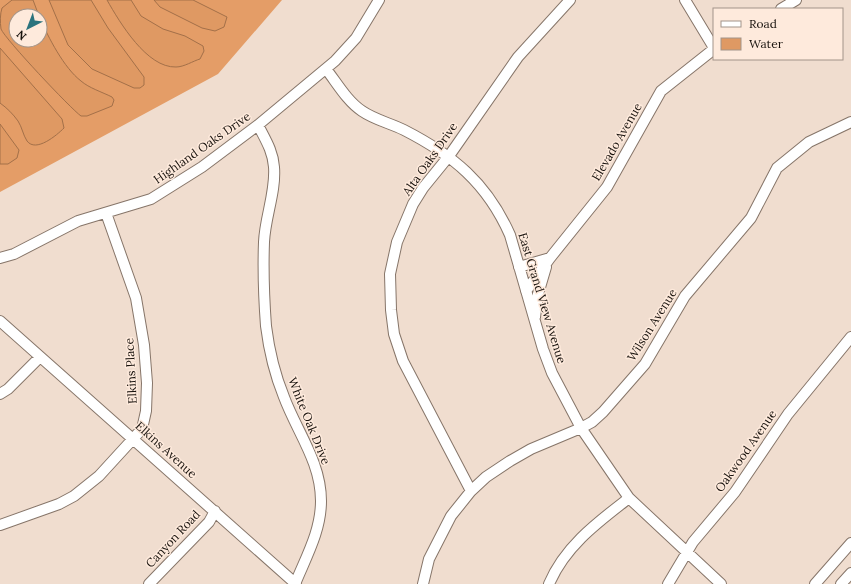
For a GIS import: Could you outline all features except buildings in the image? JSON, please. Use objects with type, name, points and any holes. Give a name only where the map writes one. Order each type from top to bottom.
[{"type":"street","name":"Highland Oaks Drive","points":[[0,258],[32,245],[68,225],[140,203],[162,192],[202,167],[258,125],[326,69],[356,38],[379,0]]},
{"type":"street","name":"Alta Oaks Drive","points":[[471,491],[403,361],[394,334],[391,310],[390,274],[397,242],[413,204],[423,188],[448,156],[518,57],[570,0]]},
{"type":"street","points":[[685,0],[713,46]]},
{"type":"street","points":[[783,8],[796,0]]},
{"type":"street","name":"Elevado Avenue","points":[[526,291],[550,258],[607,187],[661,91],[713,49]]},
{"type":"street","name":"East Grand View Avenue","points":[[326,69],[352,102],[362,111],[418,137],[448,156],[476,180],[494,205],[510,235],[534,324],[552,373],[581,428],[629,498],[721,584]]},
{"type":"street","name":"Wilson Avenue","points":[[423,584],[429,559],[451,516],[471,491],[486,477],[510,460],[531,449],[581,428],[592,422],[603,412],[645,364],[685,296],[751,218],[777,168],[809,142],[851,122]]},
{"type":"street","name":"White Oak Drive","points":[[258,125],[269,145],[274,168],[264,241],[266,327],[274,365],[284,397],[310,450],[315,467],[321,502],[316,534],[310,552],[295,584]]},
{"type":"street","name":"Elkins Place","points":[[0,525],[59,504],[74,496],[99,476],[142,429],[146,411],[147,383],[144,345],[136,298],[106,213]]},
{"type":"street","points":[[519,266],[550,258]]},
{"type":"street","name":"Elevado Avenue","points":[[534,324],[538,294],[550,258]]},
{"type":"street","name":"Elkins Avenue","points":[[0,321],[216,511],[295,584]]},
{"type":"street","name":"Oakwood Avenue","points":[[668,584],[693,542],[735,492],[788,414],[851,337]]},
{"type":"street","points":[[0,394],[8,389],[40,357]]},
{"type":"street","points":[[548,584],[552,576],[581,536],[629,498]]},
{"type":"street","name":"Canyon Road","points":[[149,584],[209,522],[216,511]]},
{"type":"street","points":[[815,584],[851,543]]},
{"type":"street","points":[[841,584],[851,573]]},
{"type":"shaded area","points":[[0,0],[282,0],[218,74],[0,192]]},
{"type":"water","points":[[12,0],[33,0],[36,8],[8,8],[8,39],[1,29],[0,18],[2,8]]},
{"type":"water","points":[[49,0],[91,0],[108,28],[144,77],[144,85],[140,88],[134,88],[92,69],[68,45]]},
{"type":"water","points":[[107,0],[131,0],[141,16],[163,29],[185,36],[203,46],[204,51],[200,59],[179,67],[165,65],[155,60],[145,52],[127,32]]},
{"type":"water","points":[[154,0],[193,0],[227,17],[224,27],[215,31],[202,28],[160,7]]},
{"type":"water","points":[[48,36],[63,60],[75,75],[92,88],[112,97],[114,100],[112,106],[87,116],[81,116],[39,74],[16,48],[48,48]]},
{"type":"water","points":[[0,48],[62,119],[64,128],[57,135],[46,142],[36,145],[27,141],[18,121],[10,111],[0,103]]},
{"type":"water","points":[[0,124],[19,150],[17,158],[8,164],[0,164]]}]
